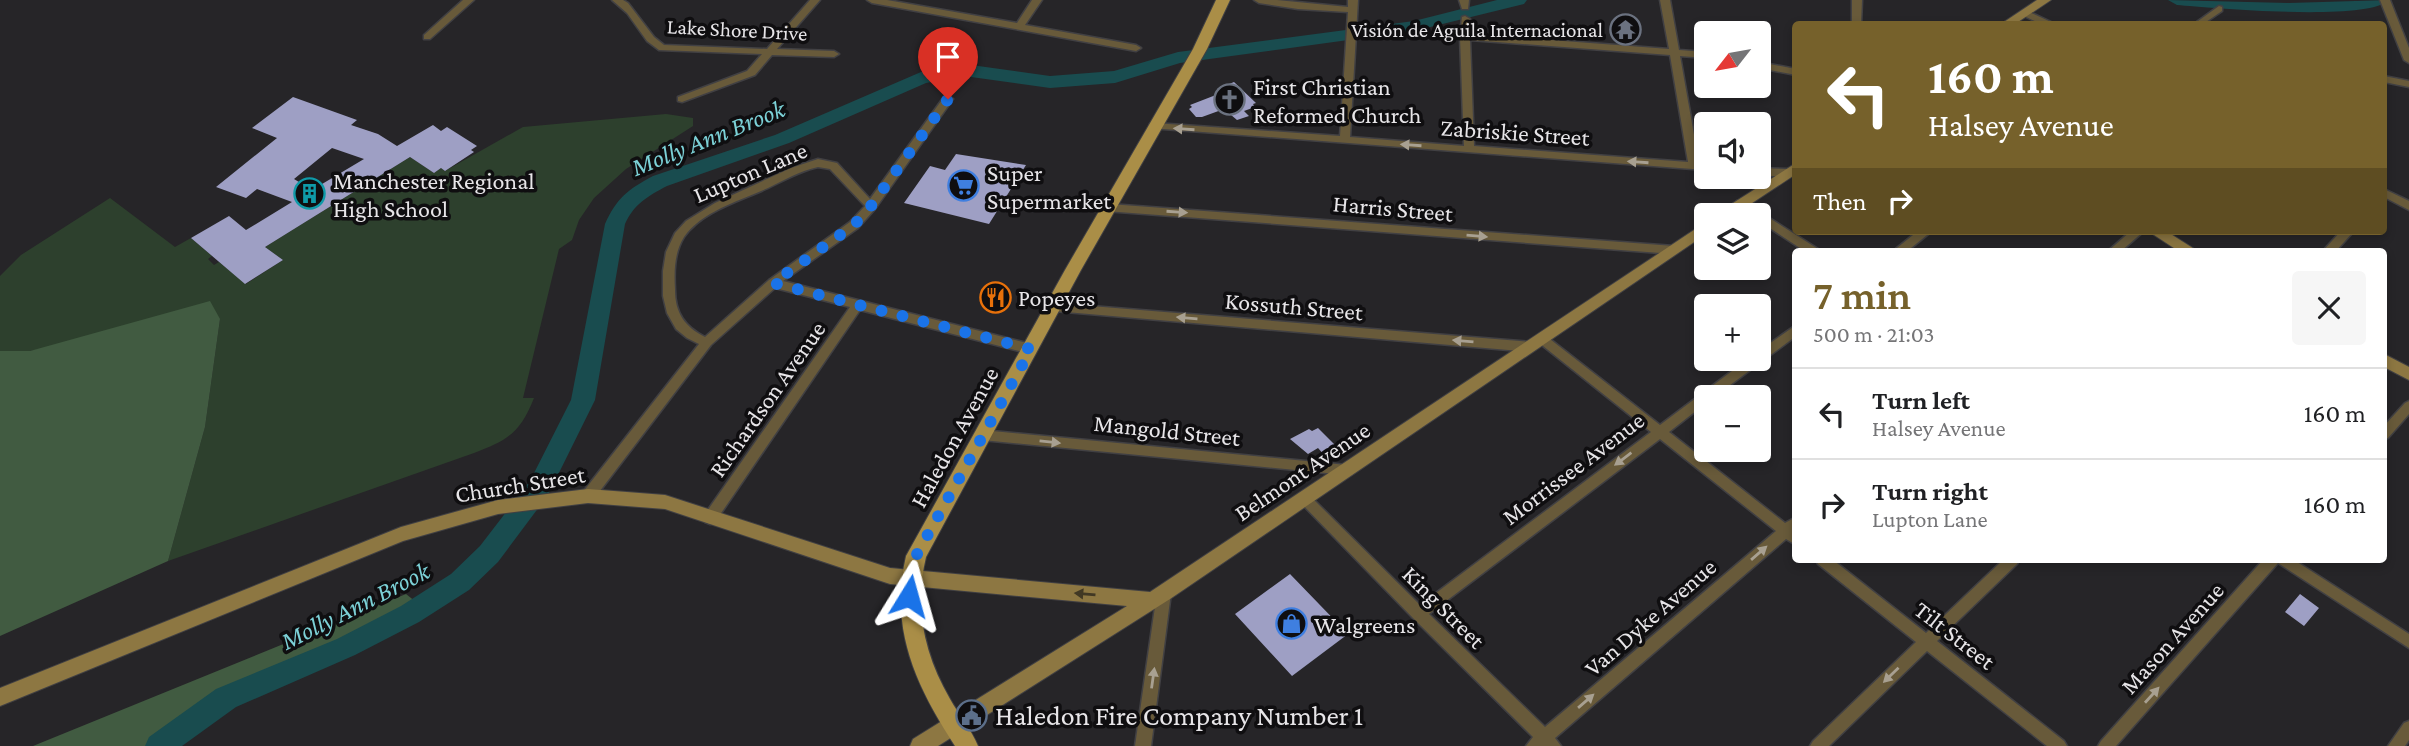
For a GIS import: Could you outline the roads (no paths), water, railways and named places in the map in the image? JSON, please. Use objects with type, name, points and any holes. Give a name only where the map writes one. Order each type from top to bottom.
[{"type":"main road","name":"Haledon Avenue","points":[[967,746],[940,705],[919,657],[912,626],[910,579],[916,556],[1196,55],[1223,0]]},
{"type":"main road","points":[[2012,21],[2045,0]]},
{"type":"main road","points":[[1742,203],[1791,170]]},
{"type":"main road","points":[[2162,235],[2185,248]]},
{"type":"main road","name":"Belmont Avenue","points":[[920,746],[1159,596],[1694,236]]},
{"type":"main road","points":[[2387,362],[2409,374]]},
{"type":"main road","name":"Church Street","points":[[0,697],[389,538],[498,507],[588,496],[665,502],[860,568],[910,579],[1159,596]]},
{"type":"street","points":[[427,37],[469,0]]},
{"type":"street","name":"Lake Shore Drive","points":[[617,0],[630,9],[654,43],[663,48],[834,54]]},
{"type":"street","points":[[682,99],[751,73],[815,0]]},
{"type":"street","points":[[872,0],[1136,48]]},
{"type":"street","points":[[1019,27],[1037,0]]},
{"type":"street","points":[[1259,0],[1298,6],[1353,5],[1345,140]]},
{"type":"street","points":[[1857,0],[1857,21]]},
{"type":"street","points":[[1665,3],[1694,140]]},
{"type":"street","points":[[2386,3],[2409,60]]},
{"type":"street","points":[[2203,21],[2219,9]]},
{"type":"street","points":[[2025,13],[2042,21]]},
{"type":"street","points":[[1465,19],[1469,149]]},
{"type":"street","points":[[1465,37],[1694,54]]},
{"type":"street","points":[[1771,67],[1792,71]]},
{"type":"street","points":[[2387,80],[2409,84]]},
{"type":"street","points":[[588,496],[707,342],[773,283],[854,225],[871,206],[948,99]]},
{"type":"street","name":"Zabriskie Street","points":[[1154,126],[1694,167]]},
{"type":"street","name":"Lupton Lane","points":[[707,342],[688,336],[681,329],[670,307],[670,251],[695,218],[818,163],[833,166],[871,206]]},
{"type":"street","points":[[1771,171],[1791,170]]},
{"type":"street","points":[[2387,195],[2409,206]]},
{"type":"street","name":"Harris Street","points":[[1109,208],[1674,250]]},
{"type":"street","points":[[1771,224],[1808,248]]},
{"type":"street","points":[[1903,248],[1921,235]]},
{"type":"street","points":[[2118,248],[2133,235]]},
{"type":"street","points":[[2332,248],[2344,235]]},
{"type":"street","points":[[773,283],[1031,349]]},
{"type":"street","name":"Richardson Avenue","points":[[710,518],[858,304]]},
{"type":"street","name":"Kossuth Street","points":[[1054,307],[1537,343]]},
{"type":"street","name":"Morrissee Avenue","points":[[1771,348],[1792,332]]},
{"type":"street","points":[[1537,343],[1792,530]]},
{"type":"street","name":"Morrissee Avenue","points":[[1419,614],[1740,371]]},
{"type":"street","points":[[2387,431],[2409,406]]},
{"type":"street","name":"Mangold Street","points":[[982,435],[1347,470]]},
{"type":"street","name":"King Street","points":[[1304,499],[1544,743]]},
{"type":"street","name":"Van Dyke Avenue","points":[[1544,743],[1792,530]]},
{"type":"street","name":"Tilt Street","points":[[1827,563],[2059,746]]},
{"type":"street","points":[[1818,746],[2008,563]]},
{"type":"street","name":"Mason Avenue","points":[[2106,746],[2269,563]]},
{"type":"street","points":[[2288,563],[2409,642]]},
{"type":"street","points":[[1143,746],[1159,596]]},
{"type":"street","points":[[2396,746],[2409,728]]},
{"type":"waterway","name":"Molly Ann Brook","points":[[159,746],[226,698],[346,647],[410,614],[460,582],[489,554],[539,488],[583,400],[615,224],[623,206],[641,191],[660,181],[782,139],[921,78],[964,70],[1050,82],[1115,77],[1178,58],[1414,26],[1518,0]]},
{"type":"waterway","name":"Molly Ann Brook","points":[[2177,0],[2289,8],[2338,6],[2380,0]]},
{"type":"place","name":"Visión de Aguila Internacional","points":[[1626,30]]},
{"type":"place","name":"First Christian Reformed Church","points":[[1230,100]]},
{"type":"place","name":"Super Supermarket","points":[[964,186]]},
{"type":"place","name":"Manchester Regional High School","points":[[310,194]]},
{"type":"place","name":"Popeyes","points":[[995,297]]},
{"type":"place","name":"Walgreens","points":[[1291,624]]},
{"type":"place","name":"Haledon Fire Company Number 1","points":[[972,715]]}]
